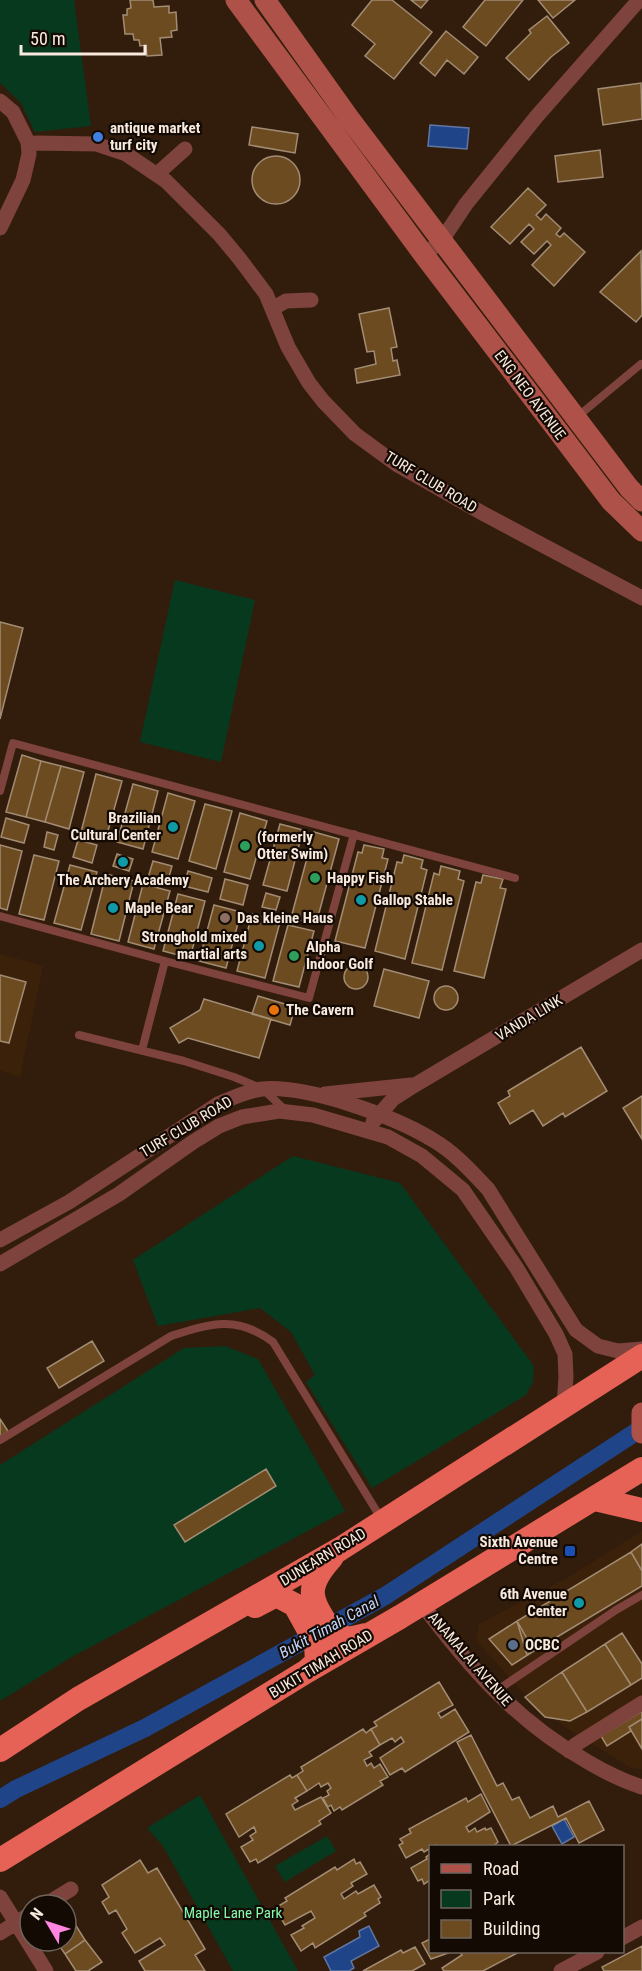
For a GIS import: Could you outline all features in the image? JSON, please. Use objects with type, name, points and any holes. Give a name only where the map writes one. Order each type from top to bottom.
[{"type":"highway","name":"DUNEARN ROAD","points":[[0,1750],[78,1699],[340,1549],[642,1356]]},
{"type":"highway","name":"BUKIT TIMAH ROAD","points":[[0,1860],[642,1469]]},
{"type":"highway","points":[[595,1499],[642,1510]]},
{"type":"highway","points":[[308,1611],[317,1573],[340,1549]]},
{"type":"highway","points":[[78,1699],[276,1595],[308,1611],[324,1639],[317,1662],[308,1671]]},
{"type":"highway","points":[[324,1639],[349,1639],[369,1635]]},
{"type":"main road","name":"ENG NEO AVENUE","points":[[236,0],[418,247],[611,501],[642,531]]},
{"type":"main road","name":"ENG NEO AVENUE","points":[[265,0],[349,118],[629,488],[642,501]]},
{"type":"main road","points":[[642,1413],[642,1433]]},
{"type":"street","points":[[418,247],[437,234],[466,204],[537,116],[639,0]]},
{"type":"street","points":[[0,100],[13,112],[28,142],[29,154],[23,180],[0,228]]},
{"type":"street","name":"TURF CLUB ROAD","points":[[36,143],[96,144],[126,154],[157,174],[226,242],[266,294],[288,347],[309,383],[355,434],[405,469],[642,598]]},
{"type":"street","points":[[157,174],[184,148]]},
{"type":"street","points":[[272,309],[286,301],[311,300]]},
{"type":"street","points":[[558,431],[576,417]]},
{"type":"street","name":"VANDA LINK","points":[[368,1130],[378,1115],[393,1100],[415,1085],[642,950]]},
{"type":"street","name":"VANDA LINK","points":[[319,1095],[415,1085]]},
{"type":"street","name":"TURF CLUB ROAD","points":[[0,1239],[69,1202],[218,1104],[241,1094],[263,1089],[319,1095],[398,1122],[435,1141],[471,1170],[488,1189],[576,1330],[598,1346],[618,1351],[642,1349]]},
{"type":"street","name":"TURF CLUB ROAD","points":[[0,1264],[119,1194],[219,1126],[242,1117],[286,1111],[313,1115],[388,1137],[422,1156],[463,1190],[516,1267],[566,1354],[564,1406]]},
{"type":"street","name":"ANAMALAI AVENUE","points":[[422,1604],[446,1637],[495,1692],[529,1723],[569,1751],[603,1770],[642,1787]]},
{"type":"street","points":[[569,1751],[642,1703]]},
{"type":"street","points":[[64,1893],[70,1889]]},
{"type":"street","points":[[0,1897],[46,1971]]},
{"type":"street","points":[[0,1933],[16,1922]]},
{"type":"street","points":[[624,1937],[642,1927]]},
{"type":"street","points":[[561,1971],[582,1966],[596,1953]]},
{"type":"lane","points":[[576,417],[641,364]]},
{"type":"lane","points":[[0,791],[13,742],[515,878]]},
{"type":"lane","points":[[0,916],[309,998],[354,834]]},
{"type":"lane","points":[[142,1050],[165,961]]},
{"type":"lane","points":[[80,1035],[205,1068],[263,1089],[286,1111]]},
{"type":"lane","points":[[0,1440],[171,1336],[200,1327],[228,1323],[256,1330],[273,1342],[383,1521]]},
{"type":"lane","points":[[495,1692],[642,1595]]},
{"type":"shaded area","points":[[0,954],[43,966],[20,1077],[0,1070]]},
{"type":"shaded area","points":[[642,1531],[642,1769],[631,1768],[556,1721],[519,1688],[476,1640],[479,1624],[569,1577]]},
{"type":"green space","points":[[0,0],[74,0],[91,126],[35,132],[21,103],[0,83]]},
{"type":"green space","points":[[175,580],[255,600],[221,762],[140,742]]},
{"type":"green space","points":[[293,1156],[400,1183],[534,1366],[533,1382],[526,1395],[372,1488],[306,1382],[315,1375],[291,1332],[260,1308],[158,1326],[133,1260]]},
{"type":"green space","points":[[225,1346],[258,1359],[345,1511],[70,1658],[0,1701],[0,1465],[184,1348]]},
{"type":"green space","name":"Maple Lane Park","points":[[200,1795],[298,1971],[233,1971],[163,1846],[147,1828]]},
{"type":"green space","points":[[327,1836],[336,1851],[285,1882],[275,1866]]},
{"type":"water","points":[[430,125],[469,128],[467,149],[428,146]]},
{"type":"water","points":[[564,1819],[574,1837],[562,1844],[552,1826]]},
{"type":"water","points":[[369,1926],[379,1946],[351,1961],[354,1968],[349,1971],[331,1971],[324,1957],[360,1937],[359,1931]]},
{"type":"building","points":[[130,0],[153,0],[154,7],[169,6],[169,13],[176,12],[177,30],[171,31],[172,37],[160,38],[162,55],[147,56],[146,45],[140,46],[139,40],[134,40],[133,34],[125,34],[123,15],[127,15],[127,9],[131,8]]},
{"type":"building","points":[[372,0],[392,0],[432,32],[394,79],[365,56],[375,44],[352,25]]},
{"type":"building","points":[[411,0],[428,0],[421,8]]},
{"type":"building","points":[[485,0],[523,0],[486,46],[463,27]]},
{"type":"building","points":[[538,0],[575,0],[553,18]]},
{"type":"building","points":[[547,16],[569,43],[551,57],[529,80],[506,58],[531,33],[529,30]]},
{"type":"building","points":[[446,31],[478,57],[464,74],[447,60],[435,76],[420,63]]},
{"type":"building","points":[[641,83],[642,119],[603,125],[598,89]]},
{"type":"building","points":[[252,127],[298,134],[295,153],[249,145]]},
{"type":"building","points":[[600,150],[603,177],[558,182],[555,156]]},
{"type":"building","points":[[276,156],[293,163],[300,180],[293,197],[276,204],[259,197],[252,180],[259,163]]},
{"type":"building","points":[[528,188],[546,205],[536,215],[541,220],[546,214],[561,228],[556,234],[560,237],[564,233],[585,252],[554,286],[532,265],[551,245],[547,241],[534,254],[521,242],[534,229],[529,224],[510,244],[491,227]]},
{"type":"building","points":[[641,251],[642,315],[636,322],[600,292]]},
{"type":"building","points":[[389,308],[397,347],[391,348],[393,361],[397,360],[400,375],[357,383],[355,369],[376,364],[374,351],[367,352],[359,314]]},
{"type":"building","points":[[0,622],[23,628],[0,719]]},
{"type":"building","points":[[22,755],[41,761],[26,817],[6,812]]},
{"type":"building","points":[[41,761],[61,766],[45,822],[26,817]]},
{"type":"building","points":[[61,766],[84,772],[69,829],[45,822]]},
{"type":"building","points":[[96,774],[122,781],[106,838],[81,832]]},
{"type":"building","points":[[133,784],[158,791],[143,849],[117,842]]},
{"type":"building","name":"Brazilian Cultural Center","points":[[168,793],[195,801],[178,859],[152,852]]},
{"type":"building","points":[[205,804],[232,811],[216,869],[189,861]]},
{"type":"building","name":"(formerly Otter Swim)","points":[[240,813],[267,821],[250,879],[224,872]]},
{"type":"building","points":[[6,818],[29,825],[24,843],[1,837]]},
{"type":"building","points":[[280,824],[303,830],[287,891],[263,885]]},
{"type":"building","points":[[47,832],[58,835],[54,850],[44,847]]},
{"type":"building","name":"Happy Fish","points":[[314,832],[339,839],[316,924],[291,918]]},
{"type":"building","points":[[78,840],[97,845],[92,863],[73,857]]},
{"type":"building","points":[[0,845],[22,851],[7,910],[0,908]]},
{"type":"building","name":"Gallop Stable","points":[[364,845],[384,849],[382,858],[388,859],[365,948],[335,941],[358,852],[362,853]]},
{"type":"building","name":"The Archery Academy","points":[[117,854],[133,859],[129,871],[113,866]]},
{"type":"building","points":[[34,855],[59,861],[44,920],[19,914]]},
{"type":"building","points":[[404,855],[423,860],[421,868],[427,870],[405,959],[375,951],[397,862],[402,863]]},
{"type":"building","points":[[153,861],[172,866],[167,884],[148,878]]},
{"type":"building","name":"Maple Bear","points":[[70,865],[97,872],[81,930],[54,923]]},
{"type":"building","points":[[441,866],[460,871],[458,879],[464,881],[442,970],[412,963],[434,873],[439,875]]},
{"type":"building","points":[[188,871],[212,878],[208,892],[184,886]]},
{"type":"building","name":"Maple Bear","points":[[106,874],[134,881],[119,941],[91,934]]},
{"type":"building","points":[[483,875],[503,879],[500,888],[506,889],[484,978],[454,971],[476,882],[481,883]]},
{"type":"building","points":[[225,879],[248,885],[243,905],[220,899]]},
{"type":"building","name":"Maple Bear","points":[[143,884],[170,891],[154,949],[128,942]]},
{"type":"building","points":[[266,893],[280,897],[276,910],[262,907]]},
{"type":"building","points":[[178,894],[205,901],[190,958],[163,951]]},
{"type":"building","points":[[214,905],[241,912],[226,968],[199,961]]},
{"type":"building","name":"Stronghold mixed martial arts","points":[[252,914],[280,922],[265,978],[237,971]]},
{"type":"building","name":"Alpha Indoor Golf","points":[[288,925],[314,931],[299,987],[273,981]]},
{"type":"building","points":[[356,965],[361,966],[367,972],[367,982],[361,988],[356,989],[351,988],[345,982],[344,977],[345,972],[351,966]]},
{"type":"building","points":[[384,969],[429,981],[419,1018],[374,1006]]},
{"type":"building","points":[[0,975],[26,982],[9,1043],[0,1041]]},
{"type":"building","points":[[446,986],[455,989],[458,998],[455,1007],[446,1010],[437,1007],[434,998],[437,989]]},
{"type":"building","name":"The Cavern","points":[[258,996],[295,1007],[290,1025],[252,1014]]},
{"type":"building","points":[[204,999],[271,1019],[259,1058],[188,1038],[179,1043],[170,1028],[200,1010]]},
{"type":"building","points":[[581,1047],[607,1091],[565,1117],[563,1113],[543,1126],[533,1110],[510,1124],[498,1103],[510,1096],[508,1091]]},
{"type":"building","points":[[642,1096],[642,1139],[623,1108]]},
{"type":"building","points":[[92,1341],[104,1361],[59,1388],[47,1368]]},
{"type":"building","points":[[0,1419],[8,1431],[0,1437]]},
{"type":"building","points":[[266,1469],[276,1486],[185,1542],[174,1525]]},
{"type":"building","points":[[642,1544],[642,1571],[631,1552]]},
{"type":"building","name":"6th Avenue Center","points":[[631,1552],[642,1571],[642,1586],[527,1655],[517,1621]]},
{"type":"building","name":"OCBC","points":[[517,1621],[534,1651],[512,1665],[489,1639]]},
{"type":"building","points":[[622,1633],[642,1664],[642,1678],[631,1685],[605,1644]]},
{"type":"building","points":[[605,1644],[631,1685],[587,1712],[562,1672]]},
{"type":"building","points":[[562,1672],[587,1712],[570,1721],[545,1717],[525,1697]]},
{"type":"building","points":[[439,1682],[453,1705],[438,1713],[441,1718],[455,1709],[469,1732],[405,1772],[402,1768],[390,1775],[380,1758],[404,1742],[401,1737],[395,1742],[392,1738],[380,1745],[371,1729],[377,1726],[374,1722]]},
{"type":"building","points":[[642,1711],[642,1719],[629,1727],[631,1731],[607,1746],[601,1736]]},
{"type":"building","points":[[642,1719],[642,1749],[629,1727]]},
{"type":"building","points":[[363,1729],[366,1733],[371,1729],[380,1745],[369,1752],[372,1756],[364,1760],[367,1766],[371,1763],[374,1768],[380,1764],[388,1777],[380,1781],[383,1785],[342,1810],[340,1807],[334,1811],[331,1805],[328,1807],[323,1798],[329,1795],[327,1791],[331,1788],[328,1783],[321,1787],[319,1783],[307,1791],[297,1775],[303,1771],[301,1767]]},
{"type":"building","points":[[471,1735],[497,1786],[503,1783],[512,1800],[519,1797],[530,1818],[553,1806],[558,1817],[589,1801],[604,1830],[579,1843],[566,1818],[510,1845],[457,1742]]},
{"type":"building","points":[[290,1775],[292,1778],[297,1775],[307,1791],[295,1798],[298,1801],[292,1805],[295,1810],[321,1797],[331,1813],[319,1821],[321,1824],[258,1863],[256,1859],[250,1862],[241,1847],[253,1840],[250,1836],[256,1832],[254,1827],[239,1837],[226,1814]]},
{"type":"building","points":[[481,1794],[490,1812],[466,1827],[469,1832],[475,1828],[477,1832],[491,1828],[498,1842],[494,1845],[429,1845],[429,1849],[424,1852],[422,1849],[406,1858],[399,1845],[403,1843],[400,1839],[411,1833],[409,1829],[466,1798],[468,1802]]},
{"type":"building","points":[[429,1855],[429,1881],[424,1884],[422,1879],[418,1881],[411,1868],[427,1859]]},
{"type":"building","points":[[354,1859],[356,1864],[360,1862],[367,1874],[351,1883],[353,1886],[341,1894],[344,1899],[356,1891],[358,1894],[374,1885],[381,1897],[378,1899],[380,1903],[364,1913],[366,1916],[315,1948],[313,1943],[301,1951],[291,1935],[304,1928],[302,1926],[315,1918],[311,1911],[285,1925],[275,1908],[287,1901],[285,1898],[335,1867],[337,1870]]},
{"type":"building","points":[[140,1860],[148,1873],[157,1868],[205,1949],[195,1955],[205,1971],[145,1971],[139,1961],[165,1945],[160,1938],[135,1953],[122,1933],[127,1929],[116,1910],[109,1914],[102,1902],[109,1897],[102,1885]]},
{"type":"building","points":[[78,1929],[85,1940],[78,1945]]},
{"type":"building","points":[[85,1940],[102,1962],[88,1971],[76,1971],[65,1954],[78,1953],[78,1945]]},
{"type":"building","points":[[429,1940],[429,1953],[448,1953],[431,1959],[422,1943]]},
{"type":"building","points":[[642,1946],[642,1971],[604,1971],[602,1967]]},
{"type":"building","points":[[415,1947],[425,1964],[412,1971],[363,1971],[401,1950],[403,1953]]},
{"type":"building","points":[[461,1953],[517,1953],[483,1971],[444,1971],[442,1968],[462,1955]]},
{"type":"waterway","name":"Bukit Timah Canal","points":[[0,1799],[16,1789],[145,1728],[385,1596],[642,1428]]},
{"type":"place","name":"antique market turf city","points":[[98,137]]},
{"type":"place","name":"Brazilian Cultural Center","points":[[173,827]]},
{"type":"place","name":"(formerly Otter Swim)","points":[[245,846]]},
{"type":"place","name":"The Archery Academy","points":[[123,862]]},
{"type":"place","name":"Happy Fish","points":[[315,878]]},
{"type":"place","name":"Gallop Stable","points":[[361,900]]},
{"type":"place","name":"Maple Bear","points":[[113,908]]},
{"type":"place","name":"Das kleine Haus","points":[[225,918]]},
{"type":"place","name":"Stronghold mixed martial arts","points":[[259,946]]},
{"type":"place","name":"Alpha Indoor Golf","points":[[294,956]]},
{"type":"place","name":"The Cavern","points":[[274,1010]]},
{"type":"place","name":"Sixth Avenue Centre","points":[[570,1551]]},
{"type":"place","name":"6th Avenue Center","points":[[579,1603]]},
{"type":"place","name":"OCBC","points":[[513,1645]]}]
